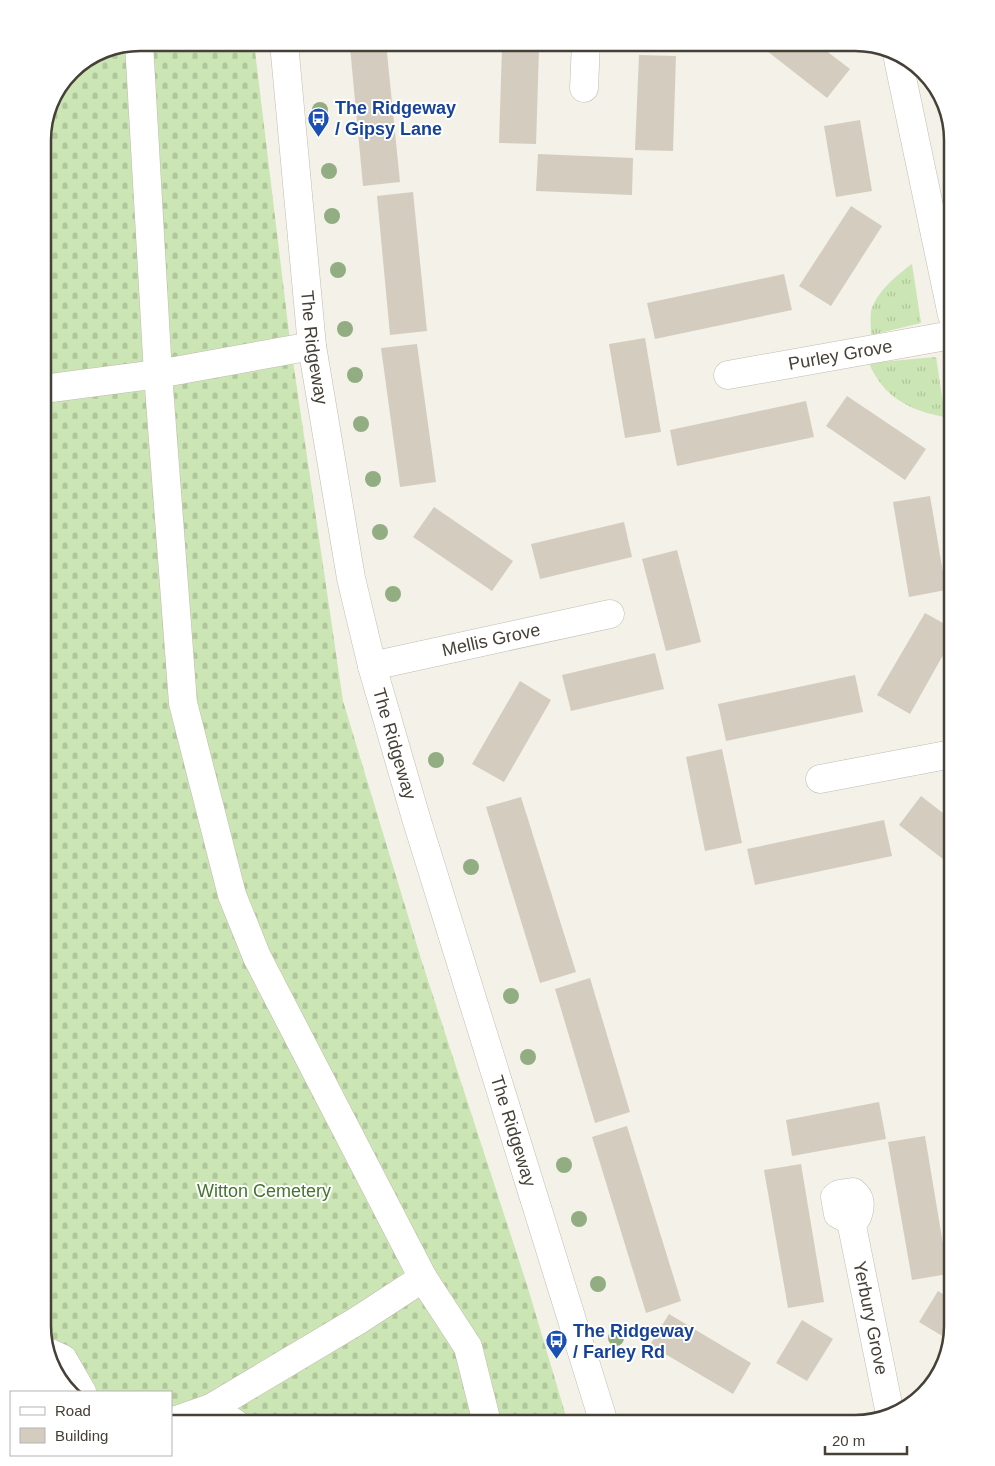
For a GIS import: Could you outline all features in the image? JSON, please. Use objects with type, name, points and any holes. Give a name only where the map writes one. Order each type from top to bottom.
[{"type":"street","points":[[139,51],[158,374],[183,704],[232,895],[257,957],[423,1278],[468,1347],[485,1415]]},
{"type":"street","name":"The Ridgeway","points":[[285,51],[312,346],[351,578],[372,666],[419,827],[602,1415]]},
{"type":"street","points":[[584,88],[586,51]]},
{"type":"street","points":[[899,63],[944,277]]},
{"type":"street","name":"Purley Grove","points":[[728,375],[944,336]]},
{"type":"street","points":[[51,388],[158,374],[312,346]]},
{"type":"street","name":"Mellis Grove","points":[[372,666],[610,614]]},
{"type":"street","points":[[820,779],[944,756]]},
{"type":"street","name":"Yerbury Grove","points":[[851,1221],[889,1408]]},
{"type":"street","points":[[191,1415],[211,1408],[357,1321],[423,1278]]},
{"type":"street","points":[[57,1356],[63,1359],[81,1391]]},
{"type":"street","points":[[211,1408],[222,1415]]},
{"type":"green space","name":"Witton Cemetery","points":[[140,51],[255,51],[290,341],[343,701],[422,962],[527,1285],[566,1415],[172,1415],[172,1391],[80,1391],[63,1370],[54,1349],[51,1325],[51,135],[54,117],[60,101],[77,77],[96,63],[117,54]]},
{"type":"green space","points":[[912,264],[921,323],[871,335],[871,311],[878,297],[894,278]]},
{"type":"green space","points":[[936,357],[944,417],[920,411],[899,401],[882,385],[869,363]]},
{"type":"building","points":[[350,51],[387,51],[400,182],[363,186]]},
{"type":"building","points":[[502,51],[539,51],[536,144],[499,143]]},
{"type":"building","points":[[767,51],[826,51],[850,69],[827,98]]},
{"type":"building","points":[[639,55],[676,56],[673,151],[635,150]]},
{"type":"building","points":[[860,120],[872,191],[836,197],[824,126]]},
{"type":"building","points":[[538,154],[633,158],[632,195],[536,191]]},
{"type":"building","points":[[413,192],[427,331],[390,335],[377,196]]},
{"type":"building","points":[[851,206],[882,226],[831,306],[799,286]]},
{"type":"building","points":[[784,274],[792,310],[655,339],[647,303]]},
{"type":"building","points":[[645,338],[661,432],[625,438],[609,344]]},
{"type":"building","points":[[417,344],[436,482],[400,487],[381,348]]},
{"type":"building","points":[[847,396],[926,449],[905,480],[826,426]]},
{"type":"building","points":[[806,401],[814,437],[677,466],[670,430]]},
{"type":"building","points":[[930,496],[944,578],[944,590],[909,597],[893,502]]},
{"type":"building","points":[[434,507],[513,561],[492,591],[413,537]]},
{"type":"building","points":[[624,522],[632,557],[540,579],[531,544]]},
{"type":"building","points":[[677,550],[701,642],[666,651],[642,559]]},
{"type":"building","points":[[925,613],[944,624],[944,653],[910,714],[877,695]]},
{"type":"building","points":[[655,653],[664,689],[571,711],[562,675]]},
{"type":"building","points":[[855,675],[863,712],[726,741],[718,704]]},
{"type":"building","points":[[520,681],[551,700],[504,782],[472,764]]},
{"type":"building","points":[[722,749],[742,843],[705,851],[686,757]]},
{"type":"building","points":[[921,796],[944,814],[944,860],[899,825]]},
{"type":"building","points":[[521,797],[576,972],[540,983],[486,807]]},
{"type":"building","points":[[884,820],[892,856],[755,885],[747,849]]},
{"type":"building","points":[[590,978],[630,1112],[595,1123],[555,989]]},
{"type":"building","points":[[879,1102],[886,1139],[792,1156],[786,1120]]},
{"type":"building","points":[[627,1126],[681,1301],[646,1313],[592,1137]]},
{"type":"building","points":[[925,1136],[944,1250],[944,1275],[912,1280],[888,1142]]},
{"type":"building","points":[[801,1164],[824,1302],[788,1308],[764,1170]]},
{"type":"building","points":[[938,1291],[944,1295],[943,1336],[919,1322]]},
{"type":"building","points":[[669,1314],[751,1363],[733,1394],[650,1345]]},
{"type":"building","points":[[802,1320],[833,1339],[807,1381],[776,1363]]},
{"type":"place","name":"The Ridgeway / Gipsy Lane","points":[[319,137]]},
{"type":"place","name":"The Ridgeway / Farley Rd","points":[[557,1360]]}]
